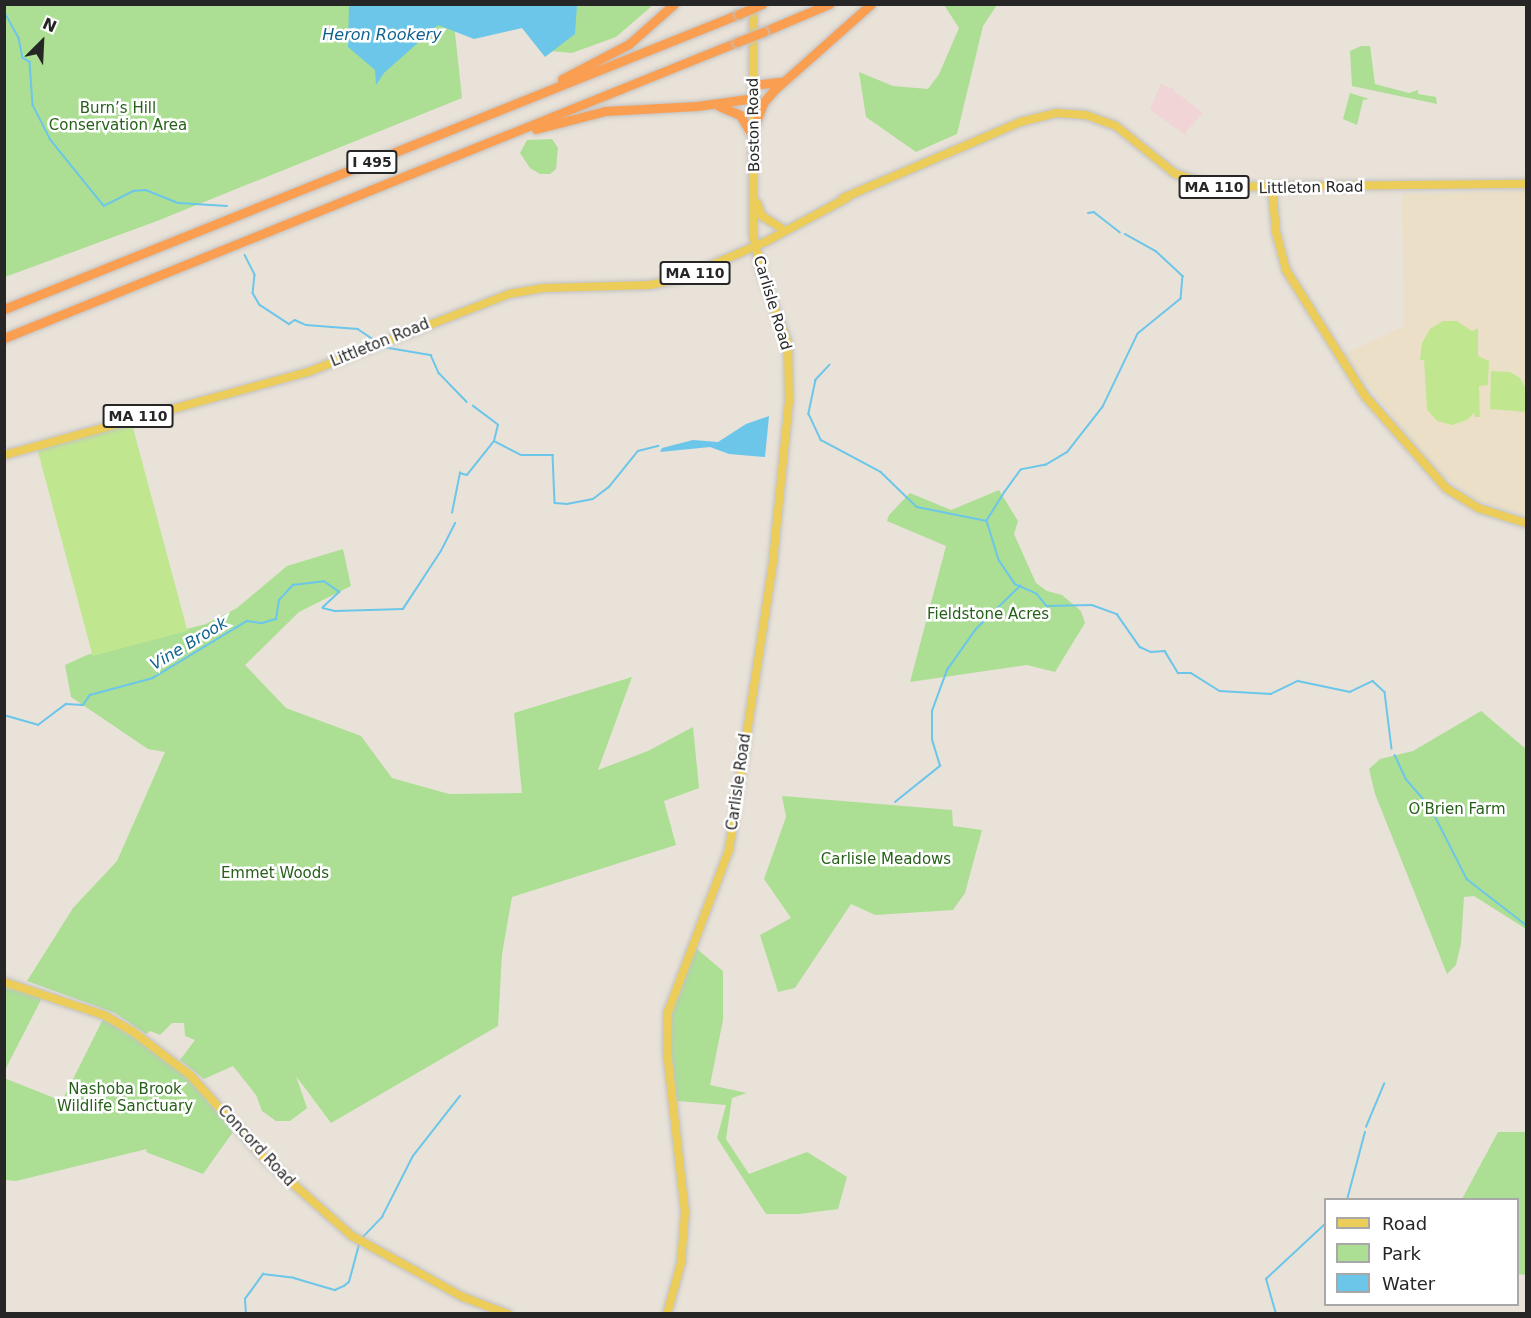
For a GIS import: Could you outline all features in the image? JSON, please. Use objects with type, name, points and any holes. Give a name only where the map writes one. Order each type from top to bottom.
[{"type":"highway","points":[[518,102],[629,44],[674,4]]},
{"type":"highway","name":"I 495","points":[[4,309],[762,4]]},
{"type":"highway","name":"I 495","points":[[4,338],[829,4]]},
{"type":"highway","points":[[754,133],[763,103],[785,80],[871,4]]},
{"type":"highway","points":[[754,85],[785,80]]},
{"type":"highway","points":[[499,139],[599,112],[704,105],[754,98]]},
{"type":"highway","points":[[704,105],[735,111],[754,133]]},
{"type":"main road","name":"Boston Road","points":[[753,4],[755,244]]},
{"type":"main road","name":"Littleton Road","points":[[755,244],[781,228],[1020,122],[1056,113],[1086,115],[1116,126],[1167,167],[1197,184],[1232,189],[1527,184]]},
{"type":"main road","points":[[1272,188],[1276,232],[1286,270],[1365,396],[1420,462],[1451,492],[1478,508],[1527,523]]},
{"type":"main road","points":[[755,198],[762,216],[781,228]]},
{"type":"main road","name":"Littleton Road","points":[[4,455],[138,416],[298,375],[509,294],[544,288],[657,284],[690,275],[847,198]]},
{"type":"main road","name":"Carlisle Road","points":[[667,1314],[681,1263],[685,1212],[667,1051],[668,1012],[729,850],[773,561],[788,404],[788,344],[755,244]]},
{"type":"main road","name":"Concord Road","points":[[4,982],[104,1015],[132,1030],[190,1075],[266,1160],[352,1236],[463,1298],[508,1314]]},
{"type":"shaded area","points":[[1161,83],[1170,89],[1175,87],[1173,90],[1202,112],[1205,110],[1186,132],[1187,136],[1150,110]]},
{"type":"shaded area","points":[[1526,191],[1526,516],[1476,500],[1432,467],[1344,354],[1404,326],[1402,194]]},
{"type":"green space","name":"Burn’s Hill Conservation Area","points":[[5,5],[452,5],[462,98],[157,221],[5,277]]},
{"type":"green space","points":[[562,5],[653,5],[616,37],[572,53],[550,51]]},
{"type":"green space","points":[[944,5],[997,5],[983,26],[957,134],[916,152],[866,117],[859,72],[893,86],[928,89],[939,74],[959,28]]},
{"type":"green space","points":[[1361,46],[1370,46],[1375,84],[1409,93],[1418,90],[1418,94],[1436,97],[1437,104],[1352,86],[1350,51]]},
{"type":"green space","points":[[1350,93],[1369,99],[1363,100],[1357,125],[1343,119]]},
{"type":"green space","points":[[552,139],[558,148],[556,169],[550,174],[540,174],[530,168],[520,153],[527,140]]},
{"type":"green space","points":[[1443,321],[1457,321],[1472,331],[1478,328],[1478,356],[1489,361],[1488,385],[1479,386],[1480,417],[1475,417],[1474,413],[1467,420],[1452,425],[1437,421],[1427,410],[1424,360],[1420,360],[1422,343],[1430,329]]},
{"type":"green space","points":[[1491,371],[1510,372],[1520,378],[1526,389],[1526,412],[1490,409]]},
{"type":"green space","points":[[132,424],[187,631],[93,656],[37,449]]},
{"type":"green space","name":"Fieldstone Acres","points":[[999,490],[1018,521],[1014,534],[1036,583],[1047,591],[1062,595],[1081,611],[1085,623],[1055,672],[1027,665],[910,682],[946,546],[887,521],[889,515],[910,493],[951,510]]},
{"type":"green space","name":"Emmet Woods","points":[[343,549],[351,586],[299,612],[245,665],[286,708],[361,736],[392,778],[449,794],[522,793],[514,713],[632,677],[598,770],[648,751],[693,727],[699,788],[664,801],[676,845],[512,897],[502,954],[498,1026],[331,1123],[296,1076],[307,1108],[290,1121],[276,1121],[262,1111],[256,1095],[233,1066],[204,1079],[180,1060],[195,1040],[185,1036],[184,1023],[172,1023],[160,1035],[150,1031],[146,1034],[115,1013],[27,981],[73,908],[117,861],[165,752],[148,749],[71,697],[65,665],[87,655],[206,624],[237,608],[287,566]]},
{"type":"green space","name":"O'Brien Farm","points":[[1481,711],[1526,749],[1526,929],[1474,896],[1464,897],[1461,944],[1456,965],[1447,974],[1375,794],[1369,769],[1380,759],[1413,751]]},
{"type":"green space","name":"Carlisle Meadows","points":[[782,796],[952,810],[953,826],[982,830],[965,893],[953,910],[875,915],[851,904],[795,988],[778,992],[760,935],[791,918],[764,879],[786,817]]},
{"type":"green space","points":[[691,944],[723,971],[723,1020],[710,1085],[747,1093],[732,1098],[726,1139],[749,1174],[807,1152],[836,1170],[847,1177],[838,1209],[799,1214],[766,1214],[717,1138],[726,1105],[677,1101],[667,1021]]},
{"type":"green space","points":[[5,987],[42,998],[5,1070]]},
{"type":"green space","name":"Nashoba Brook Wildlife Sanctuary","points":[[103,1019],[144,1044],[188,1077],[233,1132],[203,1174],[146,1152],[147,1149],[16,1181],[5,1180],[4,1078],[62,1101]]},
{"type":"green space","points":[[1498,1132],[1526,1132],[1526,1275],[1519,1274],[1519,1198],[1463,1198]]},
{"type":"water","name":"Heron Rookery","points":[[349,5],[577,5],[575,34],[545,57],[522,28],[474,39],[438,25],[384,73],[376,85],[375,70],[348,47]]},
{"type":"water","points":[[769,416],[765,457],[729,454],[710,447],[660,452],[662,448],[693,440],[718,442],[746,424]]},
{"type":"waterway","name":"Vine Brook","points":[[4,11],[19,38],[23,58],[30,62],[33,105],[50,139],[104,206],[133,191],[146,190],[179,203],[227,206]]},
{"type":"waterway","points":[[1088,213],[1094,212],[1120,232]]},
{"type":"waterway","points":[[1125,234],[1156,251],[1183,276],[1181,299],[1138,334],[1103,407],[1068,452],[1046,465],[1021,470],[1005,492],[987,521],[999,560],[1015,584],[1037,594],[1047,606],[1092,605],[1117,614],[1140,647],[1151,652],[1165,651],[1178,673],[1191,673],[1220,691],[1271,694],[1298,681],[1350,692],[1373,681],[1385,692],[1392,749]]},
{"type":"waterway","name":"Vine Brook","points":[[245,255],[255,275],[253,293],[260,305],[289,324],[295,320],[306,325],[358,329],[377,342]]},
{"type":"waterway","name":"Vine Brook","points":[[383,347],[431,355],[439,373],[467,402]]},
{"type":"waterway","points":[[830,365],[816,380],[809,414],[821,440],[881,472],[917,507],[987,521]]},
{"type":"waterway","name":"Vine Brook","points":[[452,513],[460,473],[467,475],[494,441],[498,425],[473,406]]},
{"type":"waterway","points":[[494,441],[522,455],[553,455],[555,503],[567,504],[593,499],[609,487],[638,451],[658,446]]},
{"type":"waterway","name":"Vine Brook","points":[[4,715],[38,725],[66,704],[83,705],[90,695],[153,678],[247,621],[262,623],[276,619],[279,600],[293,585],[324,581],[340,592],[323,608],[335,611],[403,609],[441,551],[455,523]]},
{"type":"waterway","points":[[895,802],[940,766],[932,740],[932,711],[947,670],[976,629],[1020,586]]},
{"type":"waterway","points":[[1395,755],[1406,779],[1431,808],[1467,879],[1526,925]]},
{"type":"waterway","points":[[1366,1127],[1384,1084]]},
{"type":"waterway","points":[[363,1237],[382,1217],[413,1156],[460,1096]]},
{"type":"waterway","points":[[1348,1198],[1365,1132]]},
{"type":"waterway","points":[[1276,1314],[1266,1279],[1324,1225]]},
{"type":"waterway","points":[[246,1314],[245,1299],[263,1274],[294,1278],[335,1290],[344,1286],[349,1282],[359,1245]]}]
